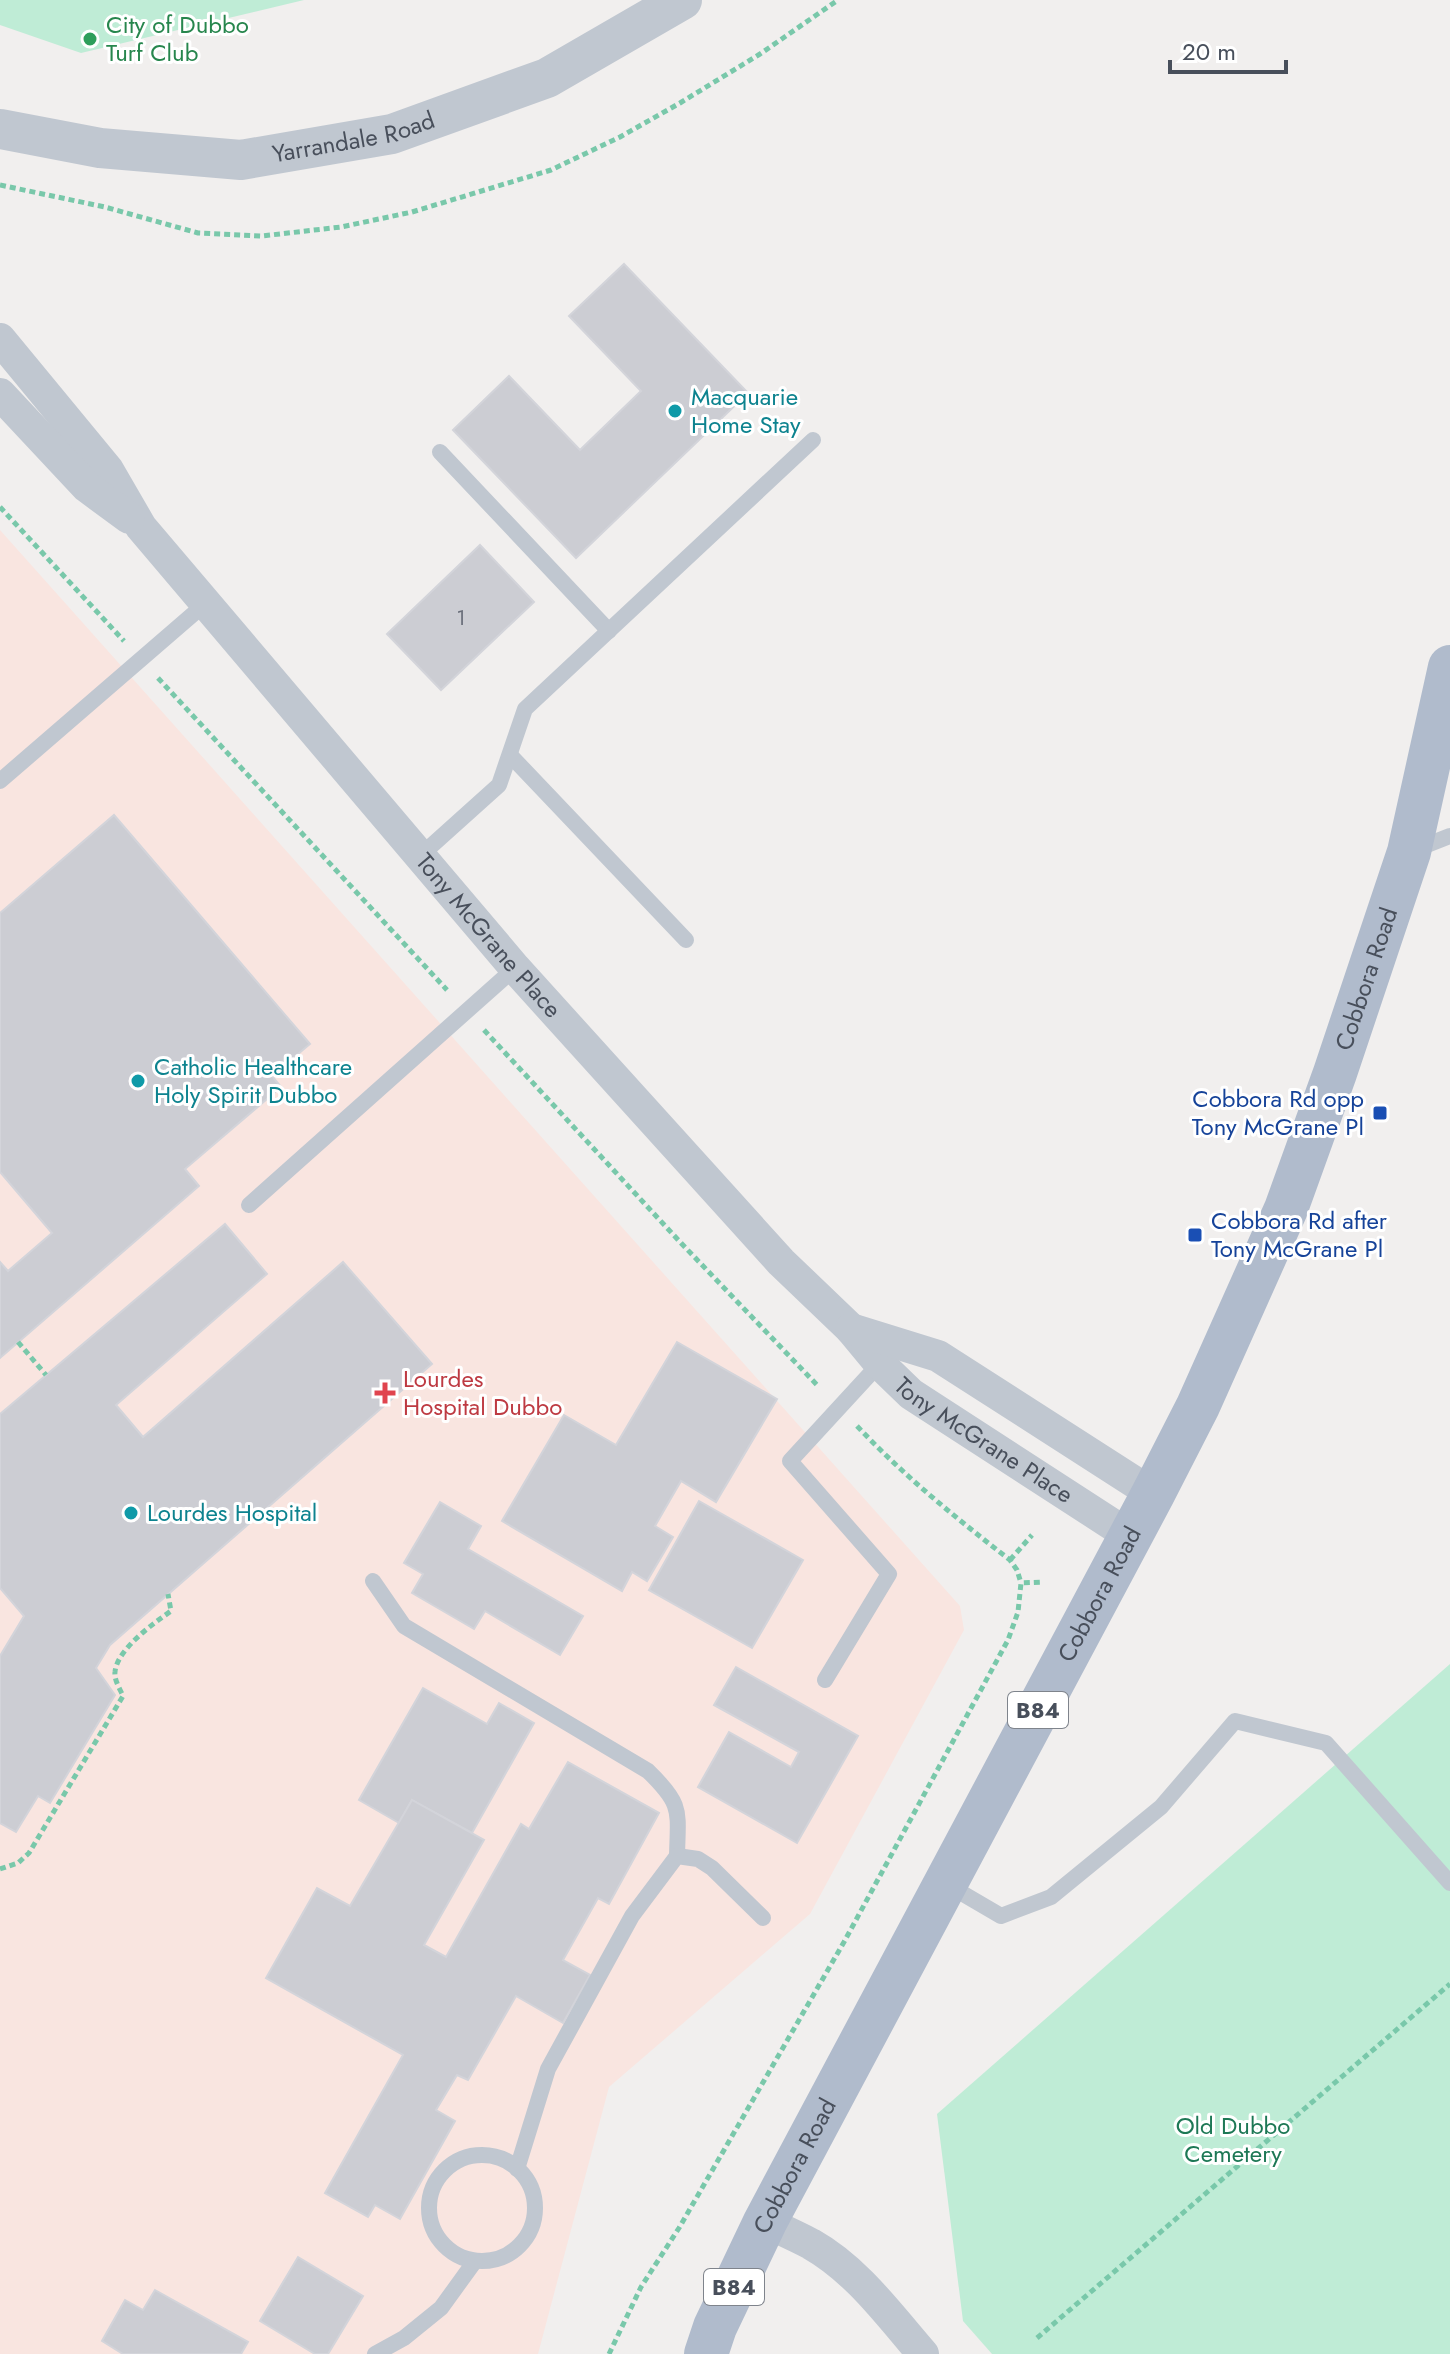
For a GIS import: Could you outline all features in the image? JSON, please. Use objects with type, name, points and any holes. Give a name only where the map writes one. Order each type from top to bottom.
[{"type":"main road","name":"Cobbora Road","points":[[706,2354],[715,2327],[765,2222],[947,1885],[1198,1406],[1286,1209],[1409,852],[1450,667]]},
{"type":"street","name":"Yarrandale Road","points":[[0,129],[100,148],[241,160],[392,134],[547,78],[682,0]]},
{"type":"street","name":"Tony McGrane Place","points":[[3,346],[108,470],[141,527],[515,968],[781,1262],[851,1329],[888,1353],[911,1394],[1130,1536]]},
{"type":"street","name":"Tony McGrane Place","points":[[0,394],[87,487],[141,527]]},
{"type":"street","name":"Tony McGrane Place","points":[[888,1353],[938,1356],[1153,1494]]},
{"type":"street","points":[[765,2222],[811,2244],[836,2262],[863,2285],[923,2354]]},
{"type":"lane","points":[[420,856],[499,785],[525,709],[813,440]]},
{"type":"lane","points":[[440,452],[609,631]]},
{"type":"lane","points":[[0,781],[206,603]]},
{"type":"lane","points":[[510,755],[686,940]]},
{"type":"lane","points":[[1409,852],[1450,836]]},
{"type":"lane","points":[[249,1205],[515,968]]},
{"type":"lane","points":[[825,1680],[889,1574],[790,1461],[888,1353]]},
{"type":"lane","points":[[373,1581],[404,1626],[648,1771],[670,1793],[678,1812],[677,1856],[632,1916],[548,2069],[517,2169]]},
{"type":"lane","points":[[947,1885],[1001,1916],[1051,1897],[1161,1807],[1235,1721],[1326,1743],[1450,1883]]},
{"type":"lane","points":[[677,1856],[698,1859],[712,1868],[763,1918]]},
{"type":"lane","points":[[481,2155],[498,2157],[526,2177],[536,2210],[532,2228],[522,2243],[509,2254],[493,2260],[475,2261],[458,2256],[433,2231],[429,2214],[430,2196],[437,2180],[448,2167],[464,2158],[481,2155]]},
{"type":"lane","points":[[375,2354],[404,2338],[441,2308],[475,2261]]},
{"type":"path","points":[[0,185],[105,207],[198,233],[262,236],[341,227],[412,212],[551,170],[620,137],[760,54],[838,0]]},
{"type":"path","points":[[0,507],[681,1243],[885,1456],[941,1506],[1010,1560],[1017,1570],[1021,1583],[1018,1612],[1008,1640],[844,1942],[679,2228],[641,2287],[609,2354]]},
{"type":"path","points":[[18,1342],[46,1375]]},
{"type":"path","points":[[1010,1560],[1032,1535]]},
{"type":"path","points":[[1021,1583],[1043,1582]]},
{"type":"path","points":[[0,1869],[18,1863],[29,1853],[123,1696],[114,1675],[117,1663],[146,1629],[171,1611],[168,1594]]},
{"type":"path","points":[[1037,2338],[1450,1984]]},
{"type":"shaded area","name":"Lourdes Hospital Dubbo","points":[[0,530],[960,1606],[964,1630],[810,1914],[609,2087],[538,2354],[0,2354]]},
{"type":"green space","name":"City of Dubbo Turf Club","points":[[0,0],[304,0],[81,53],[0,25]]},
{"type":"green space","name":"Old Dubbo Cemetery","points":[[1450,1664],[1450,2354],[992,2354],[963,2321],[937,2114]]},
{"type":"building","name":"Macquarie Home Stay","points":[[624,264],[748,393],[576,558],[453,430],[509,376],[580,450],[641,391],[569,316]]},
{"type":"building","points":[[480,545],[534,602],[441,690],[387,634]]},
{"type":"building","name":"Catholic Healthcare Holy Spirit Dubbo","points":[[114,815],[310,1044],[272,1076],[281,1087],[185,1169],[199,1186],[0,1358],[0,1262],[8,1271],[52,1233],[0,1172],[0,913]]},
{"type":"building","name":"Lourdes Hospital","points":[[225,1224],[267,1274],[116,1405],[143,1437],[343,1262],[432,1364],[110,1645],[96,1668],[115,1695],[50,1803],[38,1796],[16,1832],[0,1823],[0,1656],[24,1616],[0,1588],[0,1414]]},
{"type":"building","points":[[677,1342],[777,1399],[716,1502],[681,1481],[655,1526],[673,1537],[647,1581],[632,1572],[622,1591],[502,1521],[564,1415],[616,1445]]},
{"type":"building","points":[[699,1501],[803,1560],[752,1648],[649,1590]]},
{"type":"building","points":[[440,1502],[481,1526],[468,1549],[583,1616],[560,1655],[485,1611],[474,1629],[412,1593],[423,1574],[404,1563]]},
{"type":"building","points":[[736,1667],[858,1736],[797,1843],[698,1787],[729,1732],[791,1767],[799,1752],[714,1705]]},
{"type":"building","points":[[423,1688],[487,1724],[499,1703],[534,1723],[472,1833],[412,1800],[399,1823],[359,1800]]},
{"type":"building","points":[[568,1762],[659,1813],[609,1904],[598,1898],[563,1960],[590,1975],[563,2023],[516,1996],[468,2080],[457,2075],[436,2110],[455,2121],[400,2219],[375,2205],[368,2217],[325,2193],[403,2055],[266,1978],[317,1888],[350,1906],[412,1800],[484,1840],[424,1945],[446,1957],[521,1824],[529,1829]]},
{"type":"building","points":[[298,2257],[363,2296],[328,2354],[315,2354],[260,2321]]},
{"type":"building","points":[[155,2290],[248,2342],[241,2354],[123,2354],[102,2341],[125,2300],[143,2310]]},
{"type":"place","name":"City of Dubbo Turf Club","points":[[90,39]]},
{"type":"place","name":"Macquarie Home Stay","points":[[675,411]]},
{"type":"place","name":"Catholic Healthcare Holy Spirit Dubbo","points":[[138,1081]]},
{"type":"place","name":"Cobbora Rd opp Tony McGrane Pl","points":[[1380,1113]]},
{"type":"place","name":"Cobbora Rd after Tony McGrane Pl","points":[[1195,1235]]},
{"type":"place","name":"Lourdes Hospital Dubbo","points":[[385,1393]]},
{"type":"place","name":"Lourdes Hospital","points":[[131,1513]]}]
